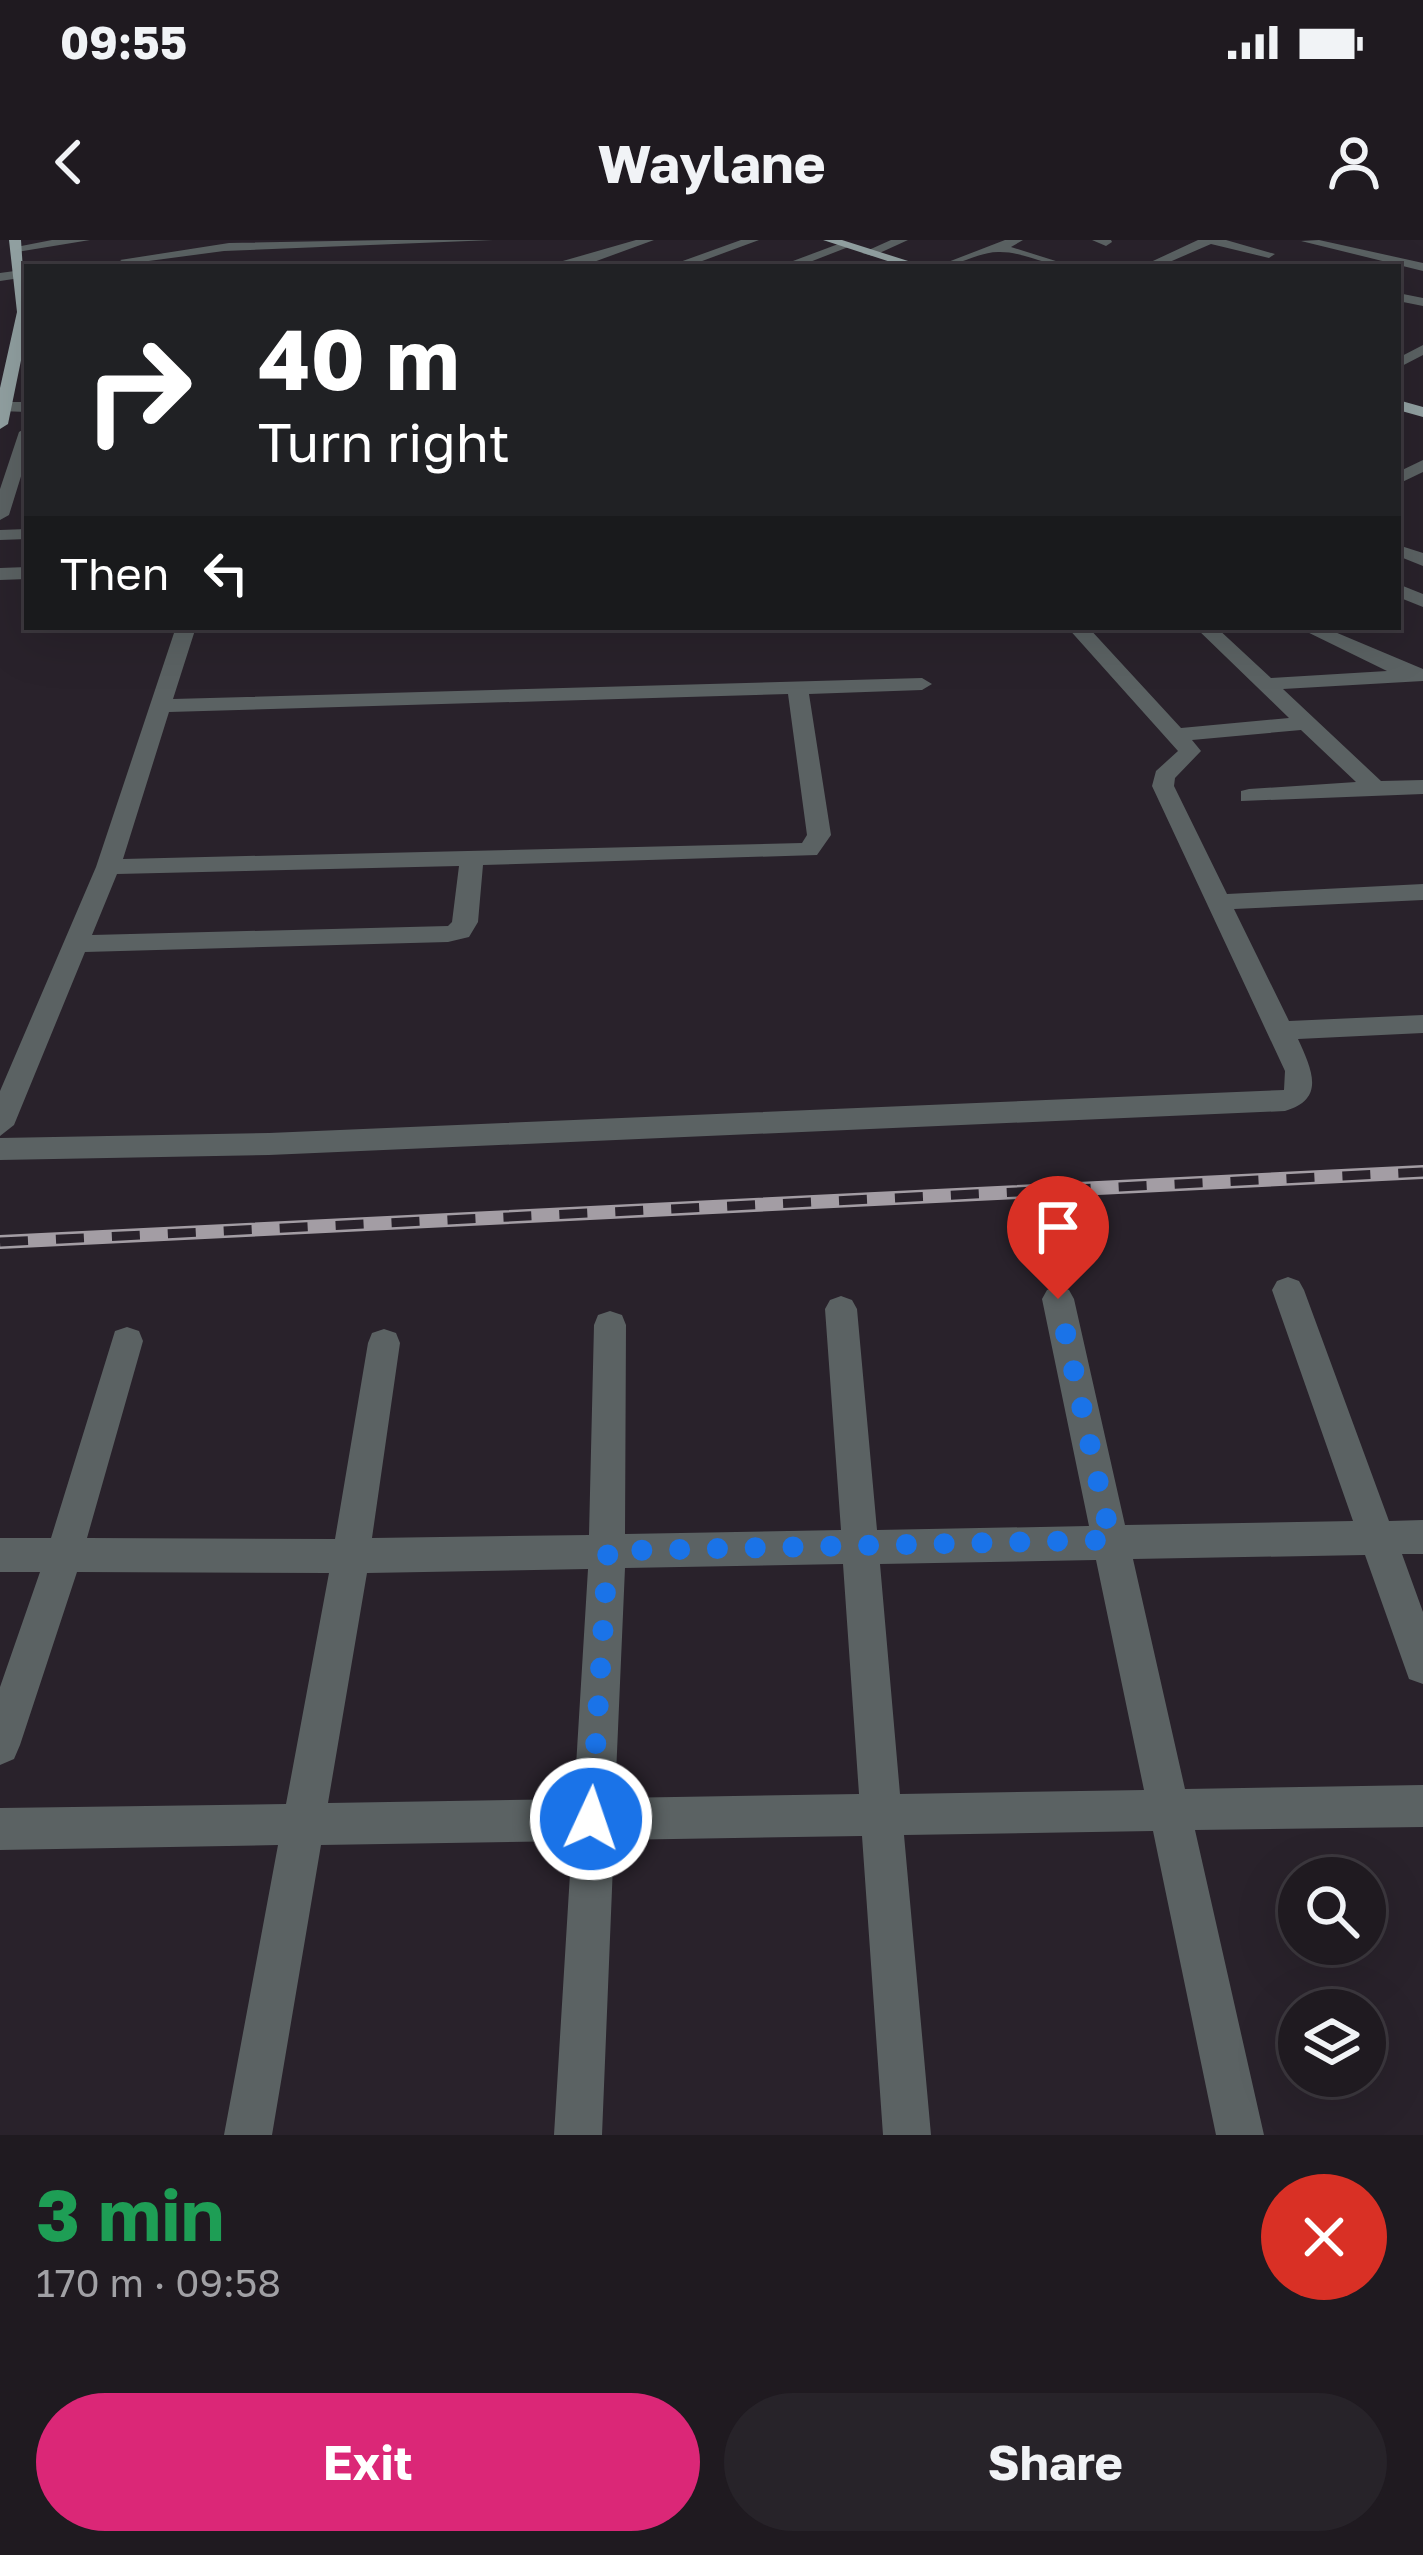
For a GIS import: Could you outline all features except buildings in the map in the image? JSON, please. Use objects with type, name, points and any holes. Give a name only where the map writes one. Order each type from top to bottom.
[{"type":"main road","points":[[835,242],[892,264]]},
{"type":"main road","points":[[16,244],[23,277]]},
{"type":"main road","points":[[1,413],[18,374],[22,341]]},
{"type":"street","points":[[16,244],[84,240]]},
{"type":"street","points":[[572,264],[648,240]]},
{"type":"street","points":[[682,264],[753,240]]},
{"type":"street","points":[[868,253],[902,240]]},
{"type":"street","points":[[950,264],[1017,240]]},
{"type":"street","points":[[1154,264],[1210,240],[1266,262]]},
{"type":"street","points":[[790,264],[835,242]]},
{"type":"street","points":[[1307,242],[1395,264]]},
{"type":"street","points":[[126,260],[228,246],[487,245]]},
{"type":"street","points":[[998,247],[1058,264]]},
{"type":"street","points":[[0,273],[23,277]]},
{"type":"street","points":[[0,515],[19,487],[24,455]]},
{"type":"street","points":[[0,1125],[108,867],[186,630]]},
{"type":"street","points":[[0,1149],[269,1144],[1286,1101],[1298,1095],[1301,1083],[1163,785],[1164,776],[1189,757],[1179,735],[1080,630]]},
{"type":"street","points":[[1208,630],[1375,788]]},
{"type":"street","points":[[1314,630],[1419,675]]},
{"type":"street","points":[[1270,684],[1419,675]]},
{"type":"street","points":[[162,706],[922,683]]},
{"type":"street","points":[[108,867],[808,850],[819,835],[797,686]]},
{"type":"street","points":[[1179,735],[1309,724]]},
{"type":"street","points":[[1249,796],[1423,787]]},
{"type":"street","points":[[78,944],[448,934],[460,931],[465,922],[472,860]]},
{"type":"street","points":[[1217,902],[1423,892]]},
{"type":"street","points":[[1280,1031],[1423,1024]]},
{"type":"street","points":[[1288,1290],[1423,1665]]},
{"type":"street","points":[[1058,1299],[1240,2135]]},
{"type":"street","points":[[841,1310],[907,2135]]},
{"type":"street","points":[[578,2135],[608,1551],[610,1325]]},
{"type":"street","points":[[0,1745],[64,1555],[127,1341]]},
{"type":"street","points":[[248,2135],[351,1556],[384,1342]]},
{"type":"street","points":[[0,1555],[351,1556],[1423,1537]]},
{"type":"street","points":[[0,1829],[303,1820],[1167,1813],[1423,1806]]},
{"type":"railway","points":[[0,1242],[1423,1172]]},
{"type":"route","points":[[591,1819],[608,1551],[1111,1540],[1058,1299]]}]
